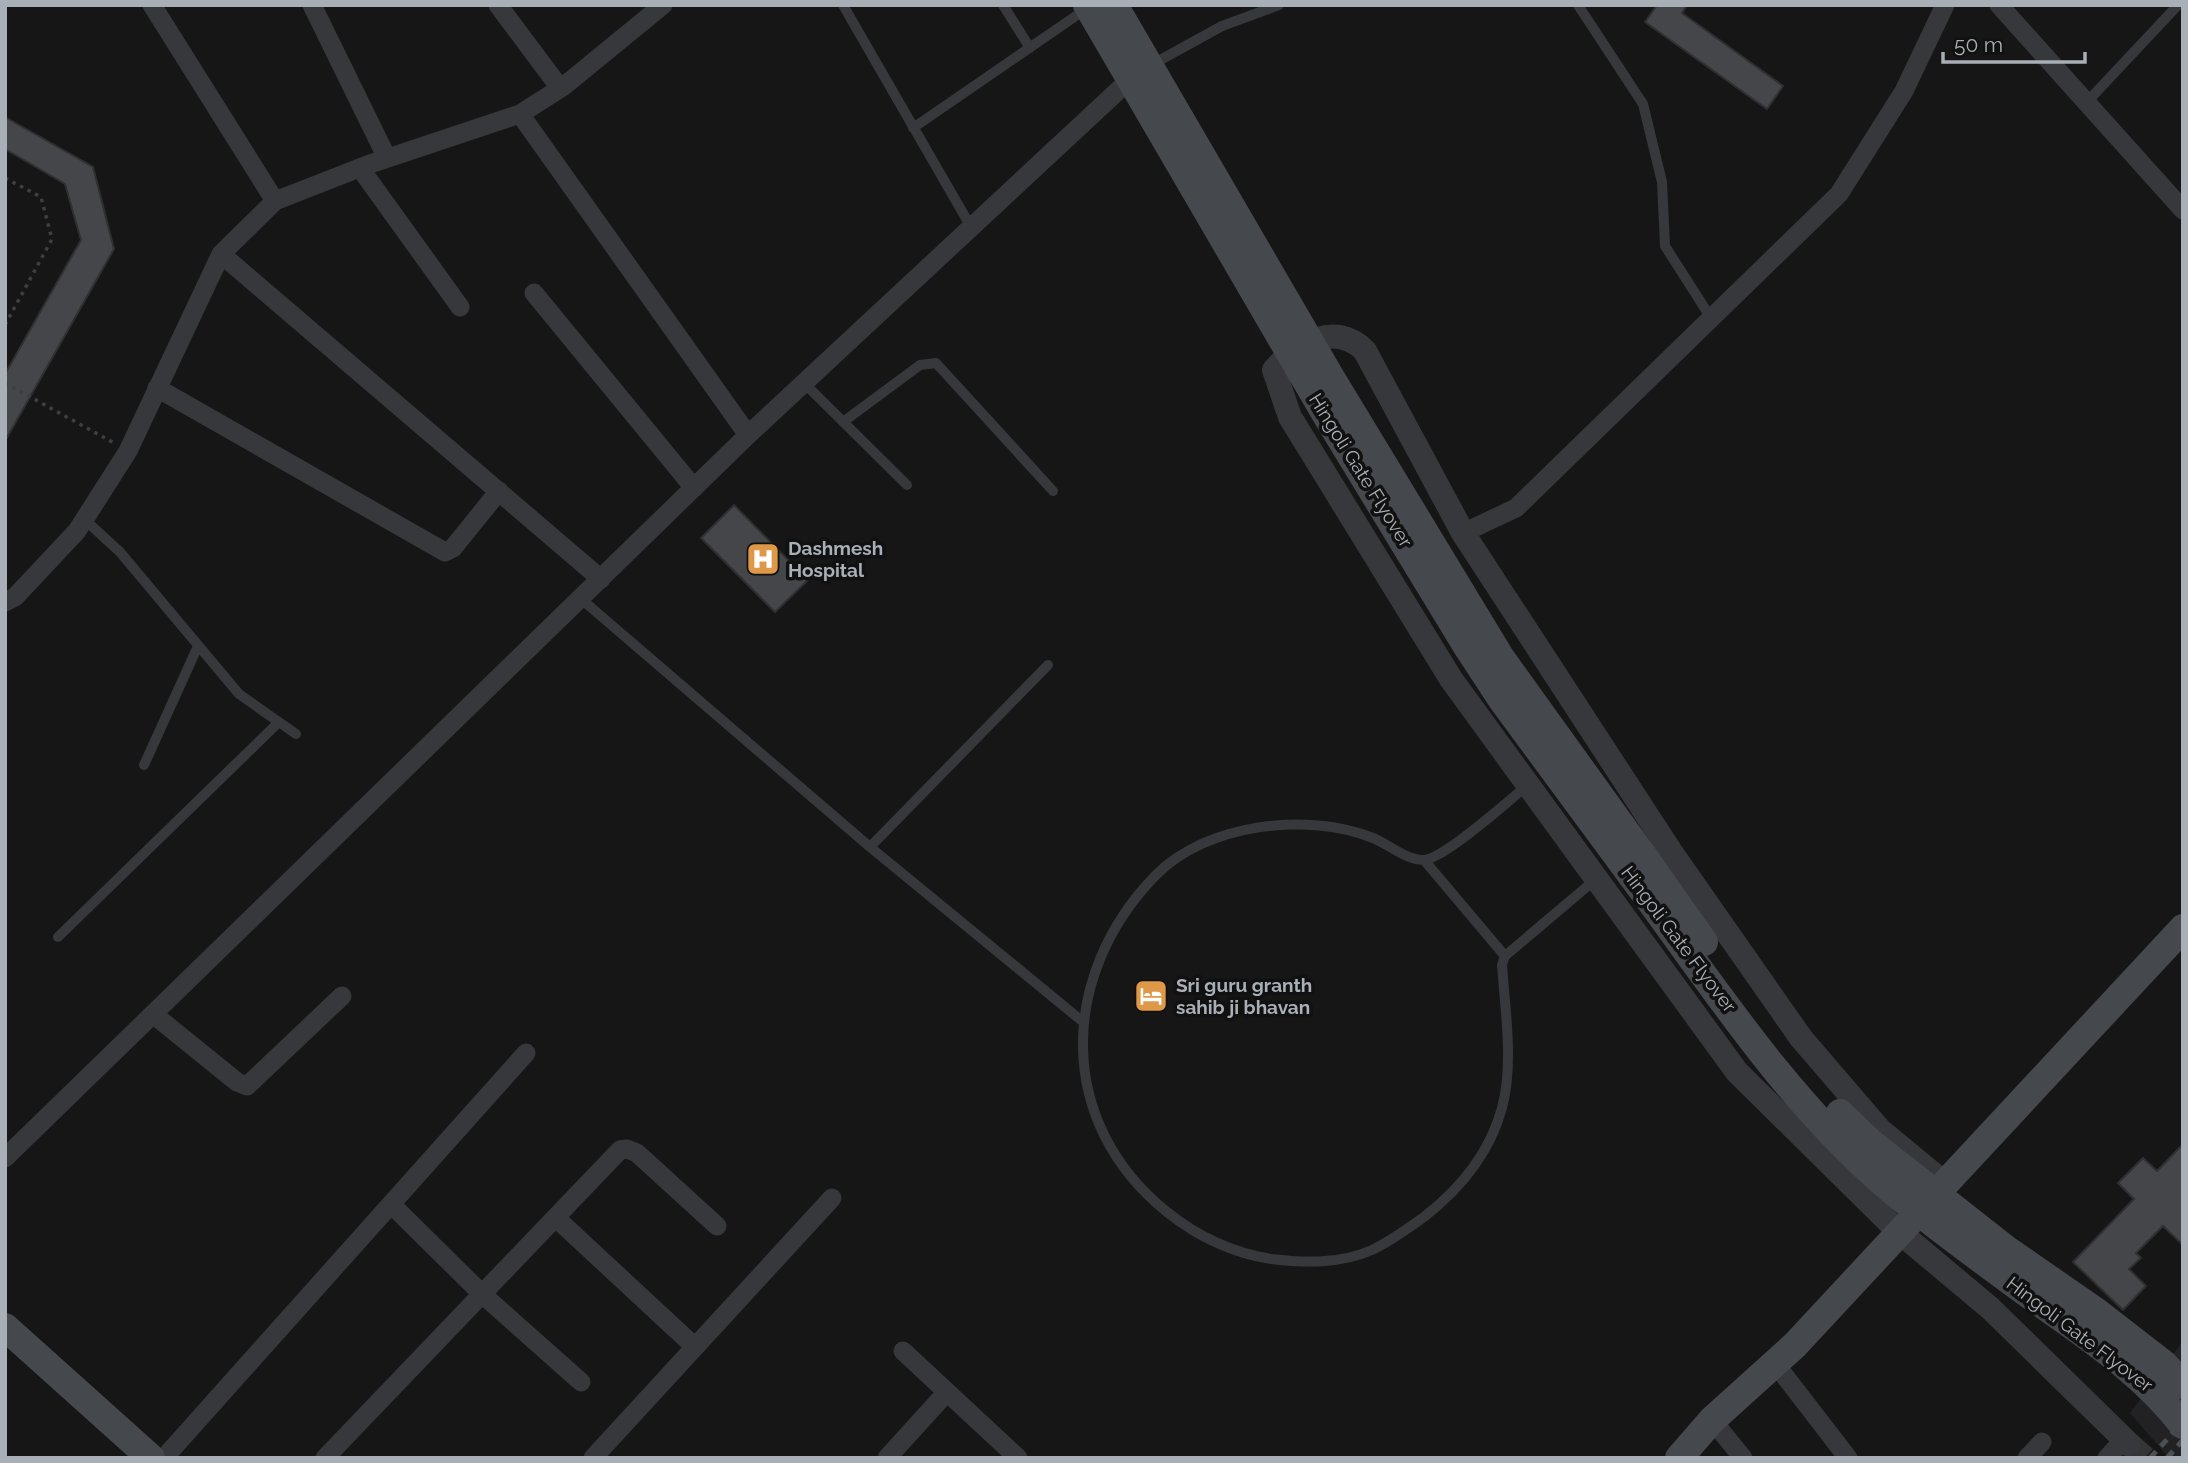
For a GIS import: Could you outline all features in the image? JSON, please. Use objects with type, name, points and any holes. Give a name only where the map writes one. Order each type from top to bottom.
[{"type":"main road","name":"Hingoli Gate Flyover","points":[[1097,6],[1140,71],[1300,346],[1466,645],[1502,700],[1763,1024],[1847,1120],[2006,1248],[2164,1364],[2183,1385]]},
{"type":"main road","name":"Hingoli Gate Flyover","points":[[1639,868],[1752,1037],[1816,1115],[1882,1182],[1980,1259],[2124,1363],[2152,1387],[2183,1425]]},
{"type":"main road","points":[[1678,1453],[1795,1345],[1943,1182],[2183,928]]},
{"type":"main road","points":[[5,1327],[151,1458]]},
{"type":"street","points":[[152,5],[275,201]]},
{"type":"street","points":[[312,5],[387,158]]},
{"type":"street","points":[[498,5],[560,88]]},
{"type":"street","points":[[5,602],[15,597],[84,519],[128,451],[221,254],[275,201],[387,158],[520,114],[560,88],[663,5]]},
{"type":"street","points":[[1463,533],[1516,508],[1839,194],[1904,91],[1945,5]]},
{"type":"street","points":[[1999,5],[2183,210]]},
{"type":"street","points":[[5,1158],[748,435],[1140,71]]},
{"type":"street","points":[[520,114],[748,435]]},
{"type":"street","points":[[360,168],[460,307]]},
{"type":"street","points":[[221,254],[601,579]]},
{"type":"street","points":[[534,293],[694,488]]},
{"type":"street","points":[[1943,1182],[1880,1130],[1801,1038],[1673,855],[1463,533],[1365,351],[1346,336],[1336,335],[1300,346],[1274,370],[1290,417],[1443,667],[1528,785],[1737,1072],[1898,1231],[1990,1308],[2127,1441],[2107,1458]]},
{"type":"street","points":[[157,388],[445,552],[453,548],[499,492]]},
{"type":"street","points":[[153,1014],[237,1082],[247,1086],[342,996]]},
{"type":"street","points":[[164,1458],[526,1053]]},
{"type":"street","points":[[325,1458],[620,1150],[627,1149],[637,1153],[718,1226]]},
{"type":"street","points":[[593,1458],[832,1198]]},
{"type":"street","points":[[391,1204],[482,1294],[581,1382]]},
{"type":"street","points":[[556,1218],[695,1347]]},
{"type":"street","points":[[903,1351],[1018,1458]]},
{"type":"street","points":[[1774,1362],[1848,1458]]},
{"type":"street","points":[[887,1458],[947,1392]]},
{"type":"street","points":[[1712,1420],[1743,1458]]},
{"type":"street","points":[[2027,1458],[2042,1442]]},
{"type":"lane","points":[[843,5],[971,227]]},
{"type":"lane","points":[[1003,5],[1030,48]]},
{"type":"lane","points":[[1140,71],[1222,26],[1279,5]]},
{"type":"lane","points":[[1578,5],[1643,104],[1662,182],[1665,246],[1711,318]]},
{"type":"lane","points":[[2085,103],[2178,5]]},
{"type":"lane","points":[[914,128],[1030,48],[1097,6]]},
{"type":"lane","points":[[843,422],[920,365],[936,363],[1053,491]]},
{"type":"lane","points":[[804,383],[907,485]]},
{"type":"lane","points":[[84,519],[120,552],[239,694],[296,734]]},
{"type":"lane","points":[[580,598],[870,848],[1082,1021]]},
{"type":"lane","points":[[144,765],[198,646]]},
{"type":"lane","points":[[870,848],[1048,665]]},
{"type":"lane","points":[[58,937],[279,722]]},
{"type":"lane","points":[[1528,785],[1443,852],[1424,860],[1412,858],[1373,838],[1329,825],[1275,824],[1227,835],[1189,850],[1157,873],[1132,903],[1109,939],[1094,970],[1082,1021],[1082,1060],[1092,1108],[1113,1154],[1146,1195],[1181,1223],[1217,1244],[1255,1257],[1294,1262],[1333,1261],[1370,1251],[1399,1235],[1461,1182],[1486,1149],[1503,1107],[1507,1064],[1502,965],[1505,956],[1597,879]]},
{"type":"lane","points":[[1424,860],[1505,956]]},
{"type":"path","points":[[5,178],[41,197],[52,239],[5,325]]},
{"type":"path","points":[[5,383],[128,451]]},
{"type":"shaded area","points":[[2183,1341],[2183,1458],[2169,1458],[2130,1413]]},
{"type":"building","points":[[1657,5],[1687,5],[1682,13],[1783,86],[1767,109],[1645,22]]},
{"type":"building","points":[[5,117],[93,167],[114,249],[5,441],[5,374],[81,240],[65,184],[5,149]]},
{"type":"building","points":[[734,505],[808,580],[775,612],[701,538]]},
{"type":"building","points":[[2183,1144],[2183,1245],[2163,1226],[2136,1253],[2141,1258],[2129,1269],[2146,1286],[2123,1310],[2073,1262],[2134,1199],[2118,1183],[2143,1158],[2157,1171]]},
{"type":"tunnel","points":[[2129,1444],[2145,1458]]},
{"type":"railway","points":[[2150,1458],[2183,1422]]},
{"type":"railway","points":[[2167,1458],[2183,1440]]},
{"type":"place","name":"Dashmesh Hospital","points":[[763,559]]},
{"type":"place","name":"Sri guru granth sahib ji bhavan","points":[[1151,996]]}]
